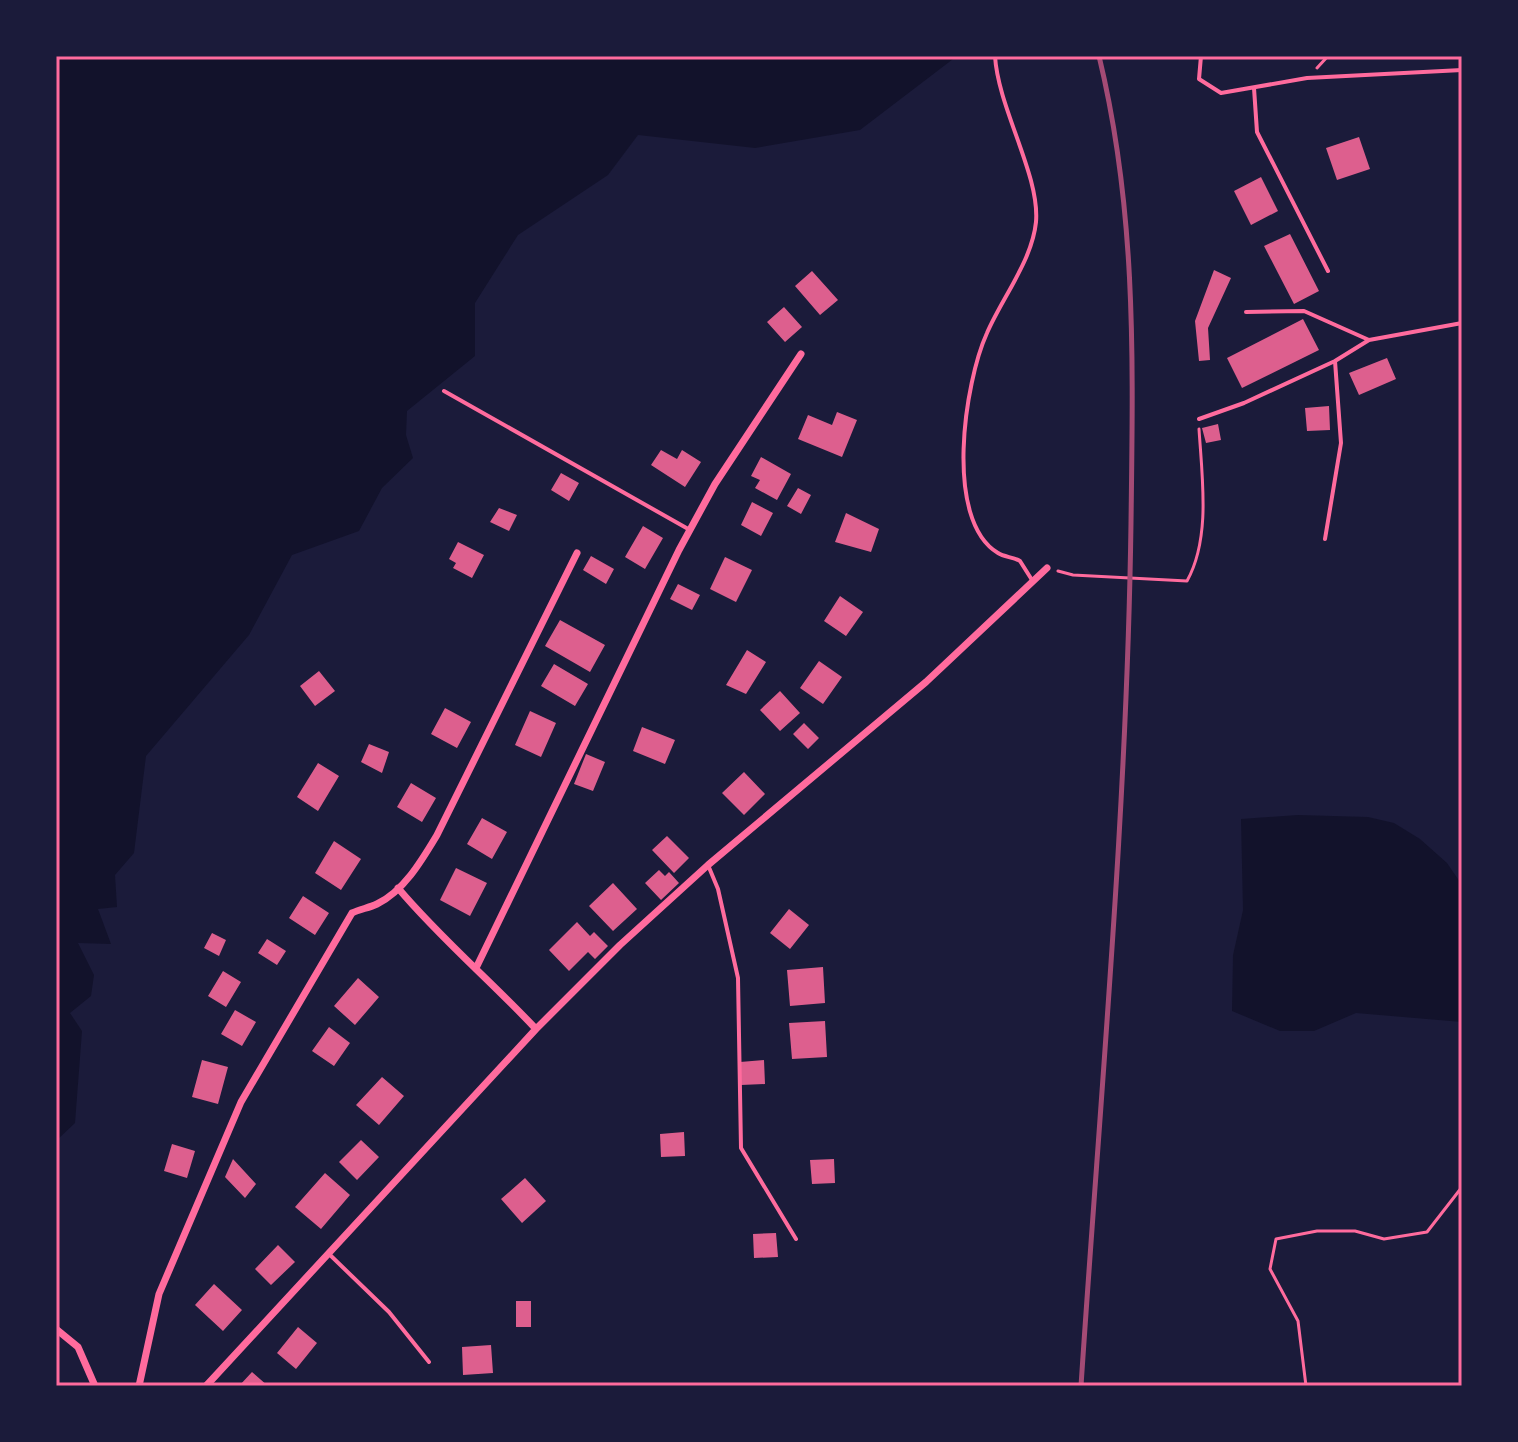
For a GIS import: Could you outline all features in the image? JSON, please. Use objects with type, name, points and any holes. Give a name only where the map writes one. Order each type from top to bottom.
[{"type":"street","points":[[477,966],[690,530],[715,484],[801,354]]},
{"type":"street","points":[[139,1386],[159,1294],[241,1102],[352,913],[378,904],[419,865],[437,835],[577,553]]},
{"type":"street","points":[[206,1386],[536,1029],[620,945],[708,865],[890,713],[1047,568]]},
{"type":"street","points":[[398,888],[427,923],[477,966],[536,1029]]},
{"type":"street","points":[[56,1329],[78,1347],[95,1386]]},
{"type":"lane","points":[[995,56],[1016,143],[1034,194],[1036,225],[1027,254],[974,363],[968,396],[965,496],[983,537],[999,554],[1020,561],[1032,580]]},
{"type":"lane","points":[[1201,56],[1199,71],[1203,85],[1221,93],[1307,78],[1462,70]]},
{"type":"lane","points":[[1254,88],[1257,132],[1328,271]]},
{"type":"lane","points":[[1246,312],[1304,311],[1369,340]]},
{"type":"lane","points":[[1199,419],[1244,403],[1335,361],[1369,340],[1462,323]]},
{"type":"lane","points":[[1325,539],[1341,443],[1335,361]]},
{"type":"lane","points":[[444,391],[690,530]]},
{"type":"lane","points":[[708,865],[718,889],[738,978],[741,1148],[796,1239]]},
{"type":"lane","points":[[328,1253],[389,1312],[429,1362]]},
{"type":"path","points":[[1047,568],[1073,575],[1187,581],[1198,561],[1202,483],[1199,419]]},
{"type":"path","points":[[1306,1386],[1298,1321],[1270,1269],[1276,1239],[1317,1231],[1355,1231],[1384,1239],[1427,1232],[1462,1187]]},
{"type":"shaded area","points":[[56,56],[957,56],[860,130],[755,148],[638,135],[608,175],[518,235],[475,303],[475,356],[407,411],[406,435],[413,458],[382,488],[359,531],[292,555],[249,635],[146,756],[134,853],[115,875],[117,907],[98,909],[111,944],[78,943],[94,975],[91,996],[70,1013],[82,1031],[75,1123],[56,1141]]},
{"type":"shaded area","points":[[1298,815],[1368,817],[1394,823],[1420,839],[1447,863],[1462,885],[1462,1022],[1356,1013],[1314,1031],[1280,1031],[1232,1011],[1233,955],[1243,910],[1241,819]]},
{"type":"building","points":[[1359,137],[1370,169],[1337,180],[1326,148]]},
{"type":"building","points":[[1261,177],[1278,211],[1251,225],[1234,191]]},
{"type":"building","points":[[1290,234],[1319,291],[1294,304],[1264,246]]},
{"type":"building","points":[[1214,270],[1231,278],[1208,328],[1210,360],[1199,361],[1195,321]]},
{"type":"building","points":[[812,271],[838,300],[820,315],[795,286]]},
{"type":"building","points":[[784,307],[802,327],[785,342],[767,322]]},
{"type":"building","points":[[1303,319],[1319,350],[1242,388],[1227,358]]},
{"type":"building","points":[[1387,358],[1396,379],[1359,395],[1349,373]]},
{"type":"building","points":[[1329,406],[1330,430],[1307,431],[1305,408]]},
{"type":"building","points":[[837,412],[857,420],[842,457],[798,439],[808,415],[832,425]]},
{"type":"building","points":[[1218,424],[1221,440],[1206,443],[1202,428]]},
{"type":"building","points":[[661,450],[677,459],[682,450],[701,462],[685,487],[651,465]]},
{"type":"building","points":[[761,457],[791,474],[777,500],[755,488],[760,480],[751,476]]},
{"type":"building","points":[[561,473],[579,483],[569,501],[551,490]]},
{"type":"building","points":[[798,488],[811,495],[801,514],[787,506]]},
{"type":"building","points":[[752,502],[773,513],[761,536],[741,525]]},
{"type":"building","points":[[499,508],[517,515],[509,531],[490,522]]},
{"type":"building","points":[[846,513],[879,529],[871,552],[835,542]]},
{"type":"building","points":[[643,526],[663,538],[645,569],[625,557]]},
{"type":"building","points":[[458,542],[484,555],[472,578],[453,568],[456,563],[449,559]]},
{"type":"building","points":[[591,556],[614,569],[606,584],[583,570]]},
{"type":"building","points":[[725,557],[752,570],[736,602],[710,589]]},
{"type":"building","points":[[678,584],[700,595],[692,610],[670,599]]},
{"type":"building","points":[[840,596],[863,612],[846,636],[824,621]]},
{"type":"building","points":[[560,620],[605,645],[590,672],[545,646]]},
{"type":"building","points":[[747,650],[766,662],[746,694],[726,685]]},
{"type":"building","points":[[819,661],[842,677],[823,704],[800,688]]},
{"type":"building","points":[[554,664],[588,684],[575,706],[541,686]]},
{"type":"building","points":[[319,671],[335,691],[315,706],[300,686]]},
{"type":"building","points":[[780,691],[800,713],[780,731],[760,710]]},
{"type":"building","points":[[445,708],[471,722],[457,748],[431,734]]},
{"type":"building","points":[[530,711],[556,723],[541,757],[515,745]]},
{"type":"building","points":[[804,723],[819,738],[808,749],[793,734]]},
{"type":"building","points":[[642,727],[675,740],[665,764],[633,751]]},
{"type":"building","points":[[369,744],[389,752],[382,773],[361,762]]},
{"type":"building","points":[[586,754],[605,762],[593,791],[574,784]]},
{"type":"building","points":[[318,763],[339,776],[318,811],[297,797]]},
{"type":"building","points":[[744,772],[765,794],[744,815],[722,793]]},
{"type":"building","points":[[411,783],[436,798],[422,822],[397,807]]},
{"type":"building","points":[[482,818],[507,832],[492,859],[467,844]]},
{"type":"building","points":[[667,836],[689,858],[674,873],[652,850]]},
{"type":"building","points":[[334,841],[361,859],[341,890],[315,873]]},
{"type":"building","points":[[456,868],[487,883],[470,916],[440,900]]},
{"type":"building","points":[[659,870],[665,876],[669,872],[679,883],[661,900],[645,883]]},
{"type":"building","points":[[613,883],[637,909],[613,931],[589,906]]},
{"type":"building","points":[[303,896],[329,913],[315,935],[289,918]]},
{"type":"building","points":[[789,909],[809,925],[790,949],[770,933]]},
{"type":"building","points":[[577,922],[590,936],[594,932],[608,946],[595,959],[588,952],[569,971],[549,950]]},
{"type":"building","points":[[212,933],[226,940],[219,956],[204,948]]},
{"type":"building","points":[[267,939],[286,951],[277,965],[258,953]]},
{"type":"building","points":[[823,967],[825,1003],[790,1006],[787,970]]},
{"type":"building","points":[[223,971],[241,982],[226,1007],[208,996]]},
{"type":"building","points":[[358,978],[379,997],[355,1025],[334,1006]]},
{"type":"building","points":[[235,1010],[256,1022],[242,1046],[221,1034]]},
{"type":"building","points":[[825,1021],[827,1057],[792,1059],[789,1023]]},
{"type":"building","points":[[329,1027],[350,1043],[334,1066],[312,1051]]},
{"type":"building","points":[[202,1060],[228,1067],[218,1104],[192,1097]]},
{"type":"building","points":[[764,1060],[765,1084],[741,1085],[740,1062]]},
{"type":"building","points":[[382,1077],[404,1096],[379,1125],[356,1105]]},
{"type":"building","points":[[684,1132],[685,1156],[661,1157],[660,1134]]},
{"type":"building","points":[[361,1140],[379,1157],[357,1180],[339,1162]]},
{"type":"building","points":[[172,1144],[195,1151],[187,1178],[164,1171]]},
{"type":"building","points":[[233,1159],[256,1184],[245,1198],[225,1177]]},
{"type":"building","points":[[834,1159],[835,1183],[812,1184],[810,1160]]},
{"type":"building","points":[[325,1173],[350,1195],[321,1229],[295,1207]]},
{"type":"building","points":[[525,1178],[546,1201],[522,1223],[501,1199]]},
{"type":"building","points":[[776,1233],[778,1257],[754,1258],[753,1234]]},
{"type":"building","points":[[278,1245],[295,1262],[271,1285],[255,1269]]},
{"type":"building","points":[[214,1284],[242,1310],[223,1331],[195,1305]]},
{"type":"building","points":[[516,1301],[531,1301],[531,1327],[516,1327]]},
{"type":"building","points":[[298,1327],[317,1343],[296,1369],[277,1353]]},
{"type":"building","points":[[491,1345],[493,1373],[463,1375],[462,1347]]},
{"type":"building","points":[[252,1372],[268,1386],[239,1386]]},
{"type":"railway","points":[[1081,1386],[1112,955],[1124,739],[1131,523],[1130,288],[1120,173],[1099,56]]}]
